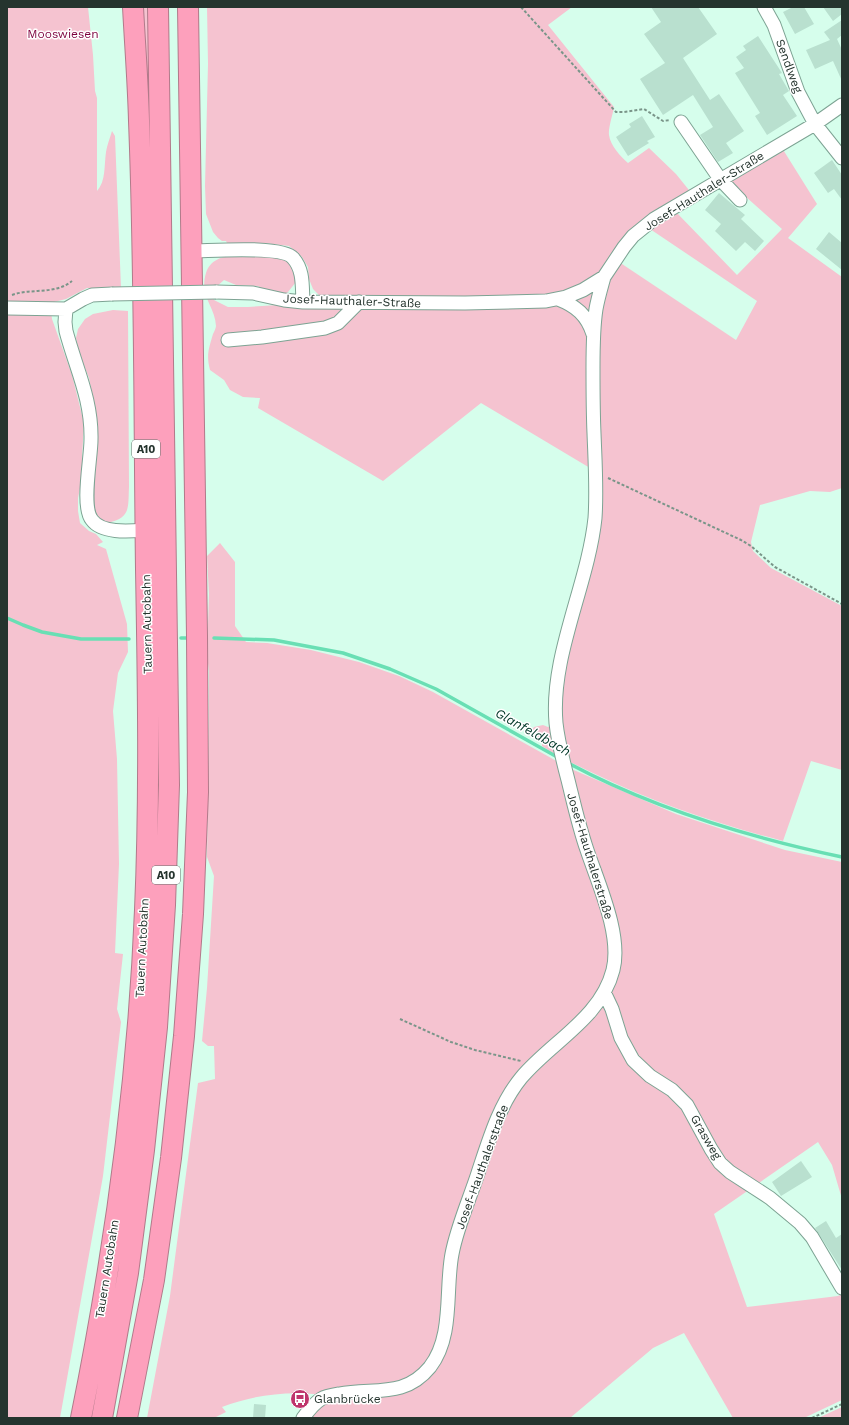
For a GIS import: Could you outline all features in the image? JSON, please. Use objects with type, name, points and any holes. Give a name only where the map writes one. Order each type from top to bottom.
[{"type":"highway","points":[[133,7],[139,120],[154,328]]},
{"type":"highway","points":[[154,328],[158,7]]},
{"type":"highway","points":[[127,1418],[154,1280],[171,1158],[184,1036],[193,914],[198,792],[198,636],[188,7]]},
{"type":"highway","name":"Tauern Autobahn","points":[[81,1418],[109,1264],[125,1148],[137,1031],[145,914],[148,797],[146,530],[154,328]]},
{"type":"highway","name":"A10","points":[[102,1418],[128,1273],[144,1150],[157,1026],[165,906],[169,785],[154,328]]},
{"type":"street","name":"Sendlweg","points":[[764,7],[774,25],[798,92],[815,124],[842,158]]},
{"type":"street","name":"Josef-Hauthaler-Straße","points":[[66,309],[83,298],[92,295],[112,294],[216,292],[254,293],[284,300],[303,302],[465,303],[546,301],[566,297],[583,290],[604,277],[624,247],[642,228],[654,219],[815,124],[842,105]]},
{"type":"street","points":[[681,122],[720,179],[740,200]]},
{"type":"street","points":[[191,251],[263,250],[285,252],[293,257],[299,266],[302,278],[303,302]]},
{"type":"street","name":"Josef-Hauthalerstraße","points":[[302,1418],[318,1401],[327,1396],[356,1391],[386,1391],[408,1386],[423,1375],[436,1359],[444,1336],[453,1249],[490,1138],[507,1099],[512,1090],[534,1064],[582,1021],[604,992],[613,971],[615,951],[610,921],[584,839],[565,770],[556,719],[557,688],[564,647],[584,575],[592,537],[596,505],[593,334],[596,307],[604,277]]},
{"type":"street","points":[[558,299],[577,309],[587,319],[593,334]]},
{"type":"street","points":[[9,302],[66,309],[66,331],[84,386],[89,407],[91,440],[86,498],[87,511],[91,520],[98,526],[107,530],[146,530]]},
{"type":"street","points":[[228,340],[325,328],[338,323],[359,302]]},
{"type":"street","name":"Grasweg","points":[[604,992],[612,1009],[621,1038],[633,1060],[650,1076],[672,1090],[687,1105],[720,1163],[730,1172],[770,1198],[800,1223],[815,1242],[842,1288]]},
{"type":"path","points":[[521,7],[616,112],[644,109],[663,121],[681,122]]},
{"type":"path","points":[[9,302],[19,292],[42,291],[60,287],[72,281]]},
{"type":"path","points":[[596,472],[741,540],[751,546],[775,567],[842,604]]},
{"type":"path","points":[[400,1019],[430,1034],[475,1050],[534,1064]]},
{"type":"path","points":[[812,1418],[842,1404]]},
{"type":"green space","name":"Mooswiesen","points":[[7,7],[88,7],[95,91],[97,98],[97,191],[102,183],[106,149],[112,131],[115,136],[121,288],[87,288],[66,299],[50,303],[52,319],[72,375],[84,423],[82,478],[78,498],[80,523],[89,531],[96,534],[103,542],[97,545],[106,549],[127,624],[128,652],[118,673],[113,711],[117,759],[119,864],[115,953],[123,954],[117,1009],[121,1022],[103,1176],[60,1418],[7,1418]]},
{"type":"green space","points":[[142,7],[149,7],[154,340]]},
{"type":"green space","points":[[207,7],[572,7],[548,25],[614,107],[609,132],[610,139],[614,147],[628,163],[649,148],[676,174],[697,200],[676,212],[737,275],[782,229],[727,180],[782,148],[817,204],[788,238],[842,277],[842,488],[830,492],[810,491],[760,505],[751,542],[753,551],[771,568],[842,606],[842,770],[811,761],[783,841],[710,820],[639,794],[561,757],[542,746],[542,743],[534,736],[532,730],[534,727],[543,725],[548,727],[550,726],[589,528],[590,468],[481,403],[383,481],[258,408],[260,398],[243,397],[230,390],[224,380],[210,370],[208,352],[216,326],[215,319],[204,289],[204,281],[206,273],[215,261],[237,255],[279,256],[287,260],[294,271],[296,282],[288,292],[283,295],[266,291],[258,286],[236,285],[224,280],[215,288],[214,300],[228,307],[278,305],[320,296],[313,289],[309,279],[308,267],[302,257],[289,246],[264,243],[228,245],[226,241],[222,241],[213,232],[206,214],[205,186],[208,64]],"holes":[[[650,229],[757,301],[736,340],[619,262],[640,236]]]},
{"type":"green space","points":[[113,310],[128,311],[129,487],[127,511],[115,521],[107,523],[97,515],[94,509],[95,411],[89,378],[79,353],[76,338],[78,329],[85,319],[93,314]]},
{"type":"green space","points":[[220,543],[235,562],[235,626],[246,642],[267,643],[311,650],[359,662],[399,676],[433,692],[569,768],[676,814],[785,850],[842,862],[842,1199],[832,1165],[818,1142],[714,1214],[747,1307],[838,1296],[842,1294],[842,1400],[804,1418],[733,1418],[684,1333],[653,1348],[570,1418],[307,1418],[323,1403],[314,1394],[291,1393],[267,1395],[233,1403],[222,1407],[226,1412],[214,1418],[147,1418],[170,1296],[198,1083],[215,1079],[214,1046],[208,1046],[202,1041],[214,876],[207,857],[209,671],[207,655],[209,594],[207,556]]},
{"type":"green space","points":[[842,1407],[842,1418],[818,1418]]},
{"type":"building","points":[[651,7],[698,7],[717,34],[683,58],[710,100],[719,94],[744,131],[726,143],[733,153],[718,162],[700,135],[713,127],[693,95],[663,115],[640,79],[665,63],[644,34],[661,22]]},
{"type":"building","points":[[793,7],[804,7],[814,24],[795,34],[783,12]]},
{"type":"building","points":[[823,7],[842,7],[842,14],[833,21]]},
{"type":"building","points":[[842,20],[842,35],[837,39],[842,50],[842,81],[833,61],[815,69],[806,50],[830,40],[824,32]]},
{"type":"building","points":[[758,36],[782,73],[779,74],[789,91],[783,95],[797,116],[767,135],[755,116],[760,113],[735,73],[744,68],[736,57],[746,50],[743,46]]},
{"type":"building","points":[[642,116],[655,137],[647,141],[649,143],[628,156],[616,137],[631,127],[629,124]]},
{"type":"building","points":[[832,160],[842,175],[842,200],[834,189],[828,193],[814,173]]},
{"type":"building","points":[[719,193],[745,215],[741,219],[764,241],[755,251],[745,242],[736,251],[715,231],[721,224],[705,210]]},
{"type":"building","points":[[829,232],[842,243],[842,270],[816,249]]},
{"type":"building","points":[[801,1161],[812,1177],[781,1196],[772,1182]]},
{"type":"building","points":[[826,1221],[836,1238],[842,1234],[842,1270],[815,1228]]},
{"type":"building","points":[[254,1404],[266,1405],[265,1418],[253,1418]]},
{"type":"waterway","name":"Glanfeldbach","points":[[7,618],[42,632],[81,639],[129,639]]},
{"type":"waterway","name":"Glanfeldbach","points":[[181,638],[188,638]]},
{"type":"waterway","name":"Glanfeldbach","points":[[214,638],[274,640],[343,653],[390,669],[436,689],[559,758]]},
{"type":"waterway","name":"Glanfeldbach","points":[[568,763],[667,808],[736,831],[842,857]]},
{"type":"place","name":"Glanbrücke","points":[[300,1399]]}]
